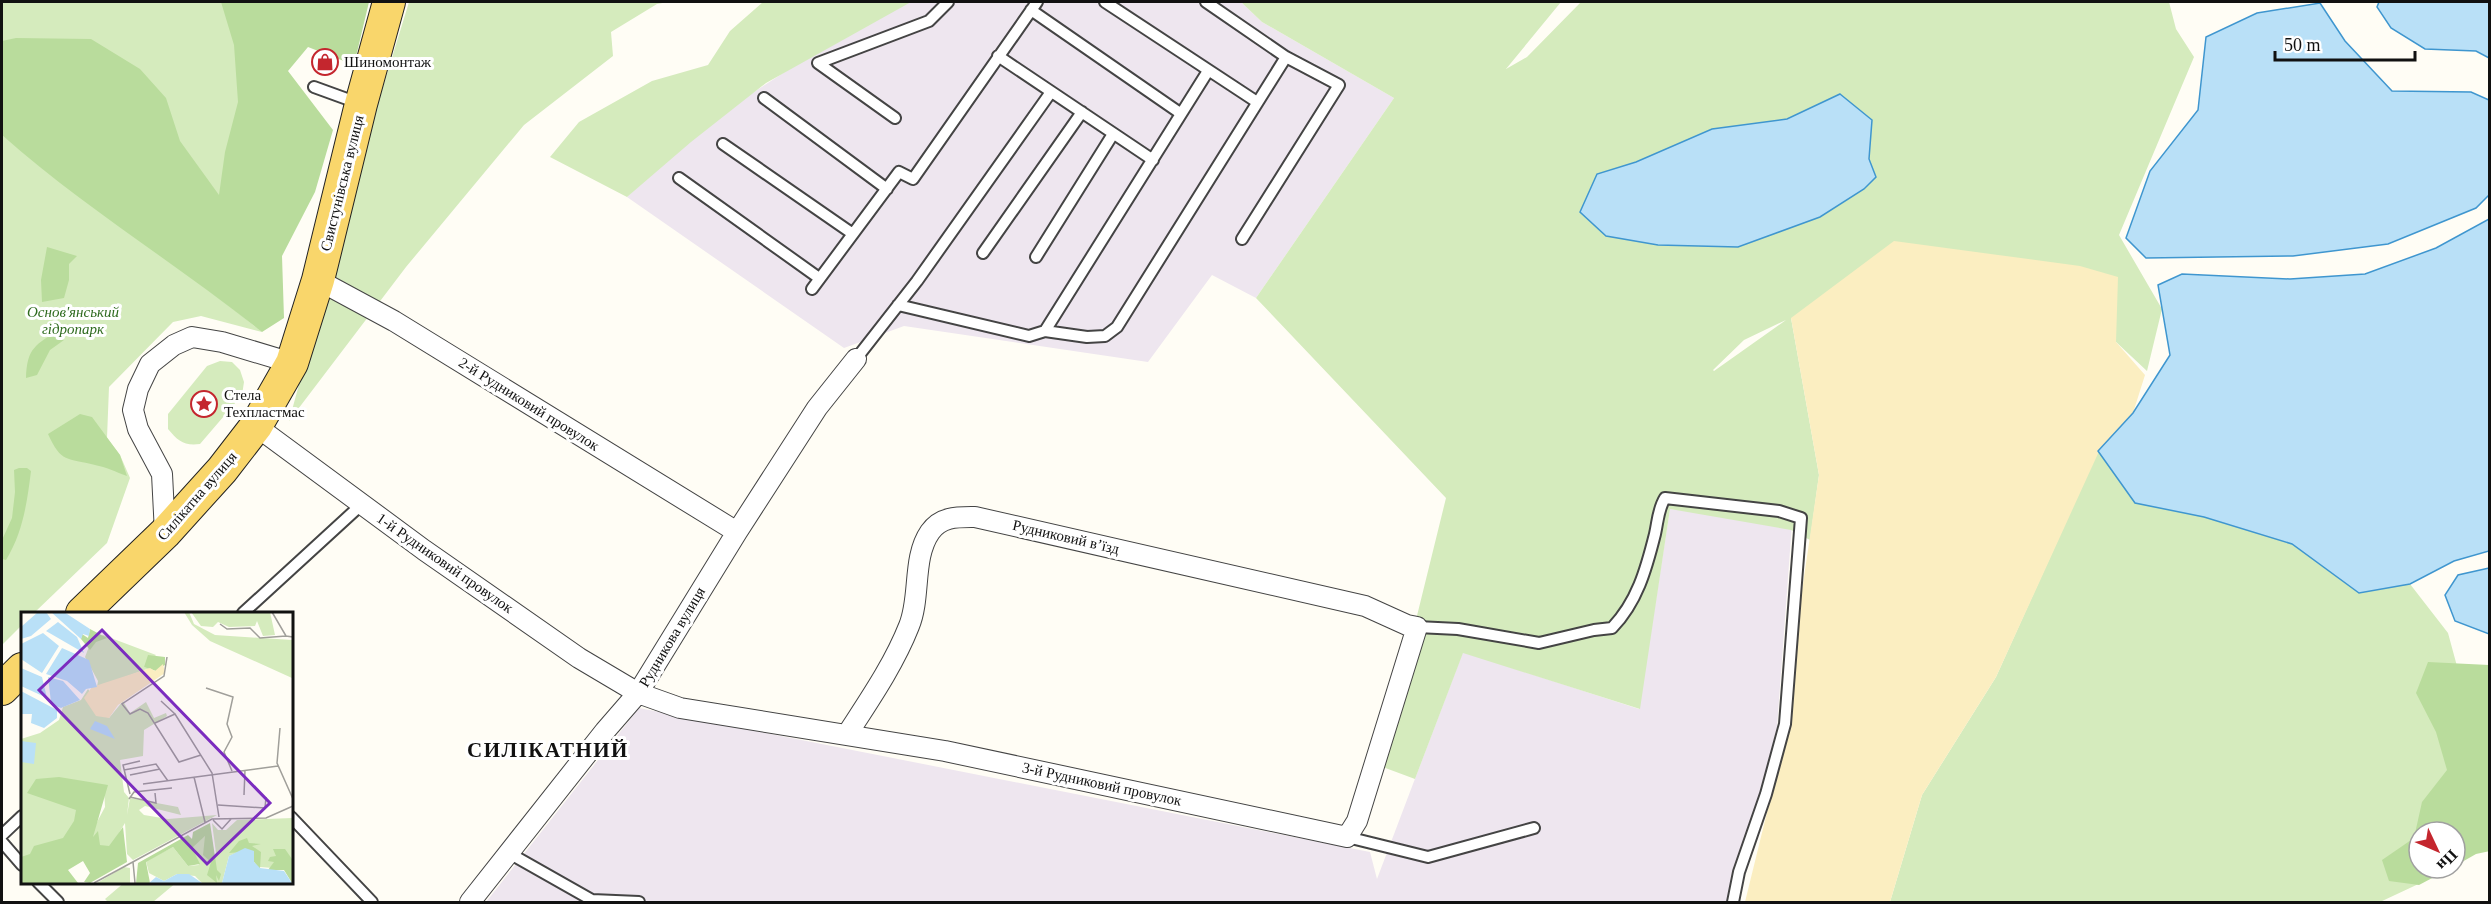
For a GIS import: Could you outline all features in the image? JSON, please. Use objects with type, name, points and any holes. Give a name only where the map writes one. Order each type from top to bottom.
[{"type":"main road","name":"Свистунівська вулиця","points":[[292,363],[318,280],[361,104],[389,2]]},
{"type":"main road","name":"Силікатна вулиця","points":[[83,612],[165,533],[222,470],[256,426],[292,363]]},
{"type":"main road","points":[[2,689],[21,670]]},
{"type":"street","name":"2-й Рудниковий провулок","points":[[318,280],[394,321],[737,532]]},
{"type":"street","points":[[165,533],[162,474],[138,429],[134,410],[138,389],[150,364],[174,345],[192,337],[222,342],[292,363]]},
{"type":"street","name":"Рудникова вулиця","points":[[470,903],[605,731],[638,693],[817,408],[856,359]]},
{"type":"street","name":"1-й Рудниковий провулок","points":[[256,426],[579,658],[638,693]]},
{"type":"street","name":"Рудниковий в’їзд","points":[[848,733],[887,670],[910,624],[923,548],[930,532],[940,521],[956,517],[975,516],[1365,606],[1407,625],[1417,627]]},
{"type":"street","points":[[1347,837],[1357,820],[1417,627]]},
{"type":"street","name":"3-й Рудниковий провулок","points":[[638,693],[680,708],[945,750],[1347,837]]},
{"type":"lane","points":[[896,118],[818,63],[929,21],[948,2]]},
{"type":"lane","points":[[1105,2],[1257,102]]},
{"type":"lane","points":[[1206,2],[1286,57],[1339,85],[1242,239]]},
{"type":"lane","points":[[812,290],[899,172],[913,179],[1034,6],[1180,113]]},
{"type":"lane","points":[[998,57],[1153,160]]},
{"type":"lane","points":[[898,305],[1029,336],[1045,331],[1088,337],[1105,336],[1117,327],[1286,57]]},
{"type":"lane","points":[[1045,331],[1208,70]]},
{"type":"lane","points":[[315,87],[361,104]]},
{"type":"lane","points":[[856,359],[898,305],[1051,92]]},
{"type":"lane","points":[[764,98],[887,189]]},
{"type":"lane","points":[[983,253],[1082,112]]},
{"type":"lane","points":[[1036,257],[1113,134]]},
{"type":"lane","points":[[723,144],[853,234]]},
{"type":"lane","points":[[679,178],[819,278]]},
{"type":"lane","points":[[1417,627],[1458,629],[1539,643],[1612,628],[1627,612],[1641,581],[1650,554],[1659,507],[1665,498],[1779,511],[1801,518],[1785,724],[1766,794],[1739,872],[1733,903]]},
{"type":"lane","points":[[244,612],[362,504]]},
{"type":"lane","points":[[2,835],[21,817]]},
{"type":"lane","points":[[292,818],[372,903]]},
{"type":"lane","points":[[1347,837],[1428,856],[1534,828]]},
{"type":"lane","points":[[2,842],[21,864]]},
{"type":"lane","points":[[509,853],[592,900],[639,903]]},
{"type":"lane","points":[[39,883],[58,903]]},
{"type":"shaded area","points":[[887,2],[1241,2],[1262,22],[1394,98],[1256,298],[1212,275],[1148,362],[904,326],[844,348],[627,197],[684,137],[839,37]]},
{"type":"shaded area","points":[[1670,509],[1792,523],[1777,727],[1733,902],[486,902],[639,708],[1370,852],[1377,879],[1463,652],[1639,709]]},
{"type":"green space","points":[[2,2],[241,2],[256,78],[219,209],[2,59]]},
{"type":"green space","points":[[221,2],[369,2],[354,65],[308,47],[288,71],[333,130],[315,192],[282,256],[284,318],[262,332],[65,187],[2,135],[2,41],[16,38],[91,39],[140,69],[166,98],[180,141],[219,195],[225,152],[238,102],[234,45]]},
{"type":"green space","points":[[409,2],[668,2],[657,4],[611,32],[613,56],[524,125],[406,267],[289,421],[360,162]]},
{"type":"green space","points":[[763,2],[911,2],[766,83],[691,142],[627,197],[550,157],[579,122],[652,81],[708,65],[730,31]]},
{"type":"green space","points":[[1241,2],[1561,2],[1506,69],[1527,57],[1581,2],[2169,2],[2176,29],[2194,57],[2119,235],[2162,309],[2147,371],[2116,342],[1791,318],[1819,475],[1810,540],[1791,530],[1670,509],[1640,709],[1463,653],[1415,779],[1380,766],[1446,498],[1256,298],[1394,98],[1262,22]],"holes":[[[1786,320],[1714,371],[1744,340]]]},
{"type":"green space","name":"Основ'янський гідропарк","points":[[2,135],[207,288],[262,332],[201,316],[173,322],[109,387],[107,438],[120,455],[130,478],[107,543],[35,612],[21,612],[21,626],[2,645]]},
{"type":"green space","points":[[47,247],[77,256],[69,264],[69,280],[64,298],[42,302],[41,280]]},
{"type":"green space","points":[[60,329],[64,340],[50,350],[37,375],[26,378],[28,360],[34,348]]},
{"type":"green space","points":[[220,361],[232,362],[240,370],[244,382],[242,395],[200,444],[182,442],[168,429],[168,414],[207,366]]},
{"type":"green space","points":[[80,414],[92,417],[120,455],[127,476],[103,467],[71,460],[57,450],[48,434]]},
{"type":"green space","points":[[2098,451],[2135,503],[2204,517],[2292,544],[2359,593],[2410,584],[2448,633],[2470,714],[2452,820],[2407,820],[2407,880],[2427,880],[2380,902],[1890,902],[1922,795],[1996,677]]},
{"type":"green space","points":[[27,468],[31,471],[26,506],[17,539],[6,560],[2,559],[2,540],[12,518],[15,492],[14,470]]},
{"type":"green space","points":[[2428,662],[2489,665],[2490,851],[2476,854],[2467,859],[2467,820],[2418,820],[2422,802],[2447,770],[2436,732],[2416,693]]},
{"type":"green space","points":[[2407,843],[2407,880],[2428,880],[2419,885],[2389,881],[2382,860]]},
{"type":"green space","points":[[124,883],[176,883],[153,902],[108,902],[105,899]]},
{"type":"sand","points":[[1894,241],[2080,266],[2118,277],[2116,342],[2145,375],[2133,413],[2101,447],[1996,677],[1922,795],[1890,902],[1745,902],[1773,788],[1819,475],[1791,318]]},
{"type":"water","points":[[2379,2],[2489,2],[2489,58],[2476,51],[2425,49],[2391,28],[2377,7]]},
{"type":"water","points":[[2320,3],[2345,41],[2392,91],[2471,92],[2489,100],[2489,195],[2476,208],[2388,244],[2293,256],[2146,258],[2126,238],[2150,171],[2198,110],[2206,37],[2257,13]]},
{"type":"water","points":[[1840,94],[1872,120],[1869,159],[1876,177],[1864,189],[1820,217],[1738,247],[1658,245],[1606,236],[1580,212],[1597,174],[1636,162],[1712,129],[1787,119]]},
{"type":"water","points":[[2489,219],[2489,551],[2454,561],[2410,584],[2359,593],[2292,544],[2204,517],[2135,503],[2098,451],[2133,413],[2170,355],[2158,285],[2182,274],[2290,279],[2365,274],[2436,248]]},
{"type":"water","points":[[2490,568],[2489,634],[2455,621],[2445,595],[2458,575]]},
{"type":"place","name":"Шиномонтаж","points":[[325,62]]},
{"type":"place","name":"Стела Техпластмас","points":[[204,404]]},
{"type":"district","name":"СИЛІКАТНИЙ","points":[[548,750]]}]
